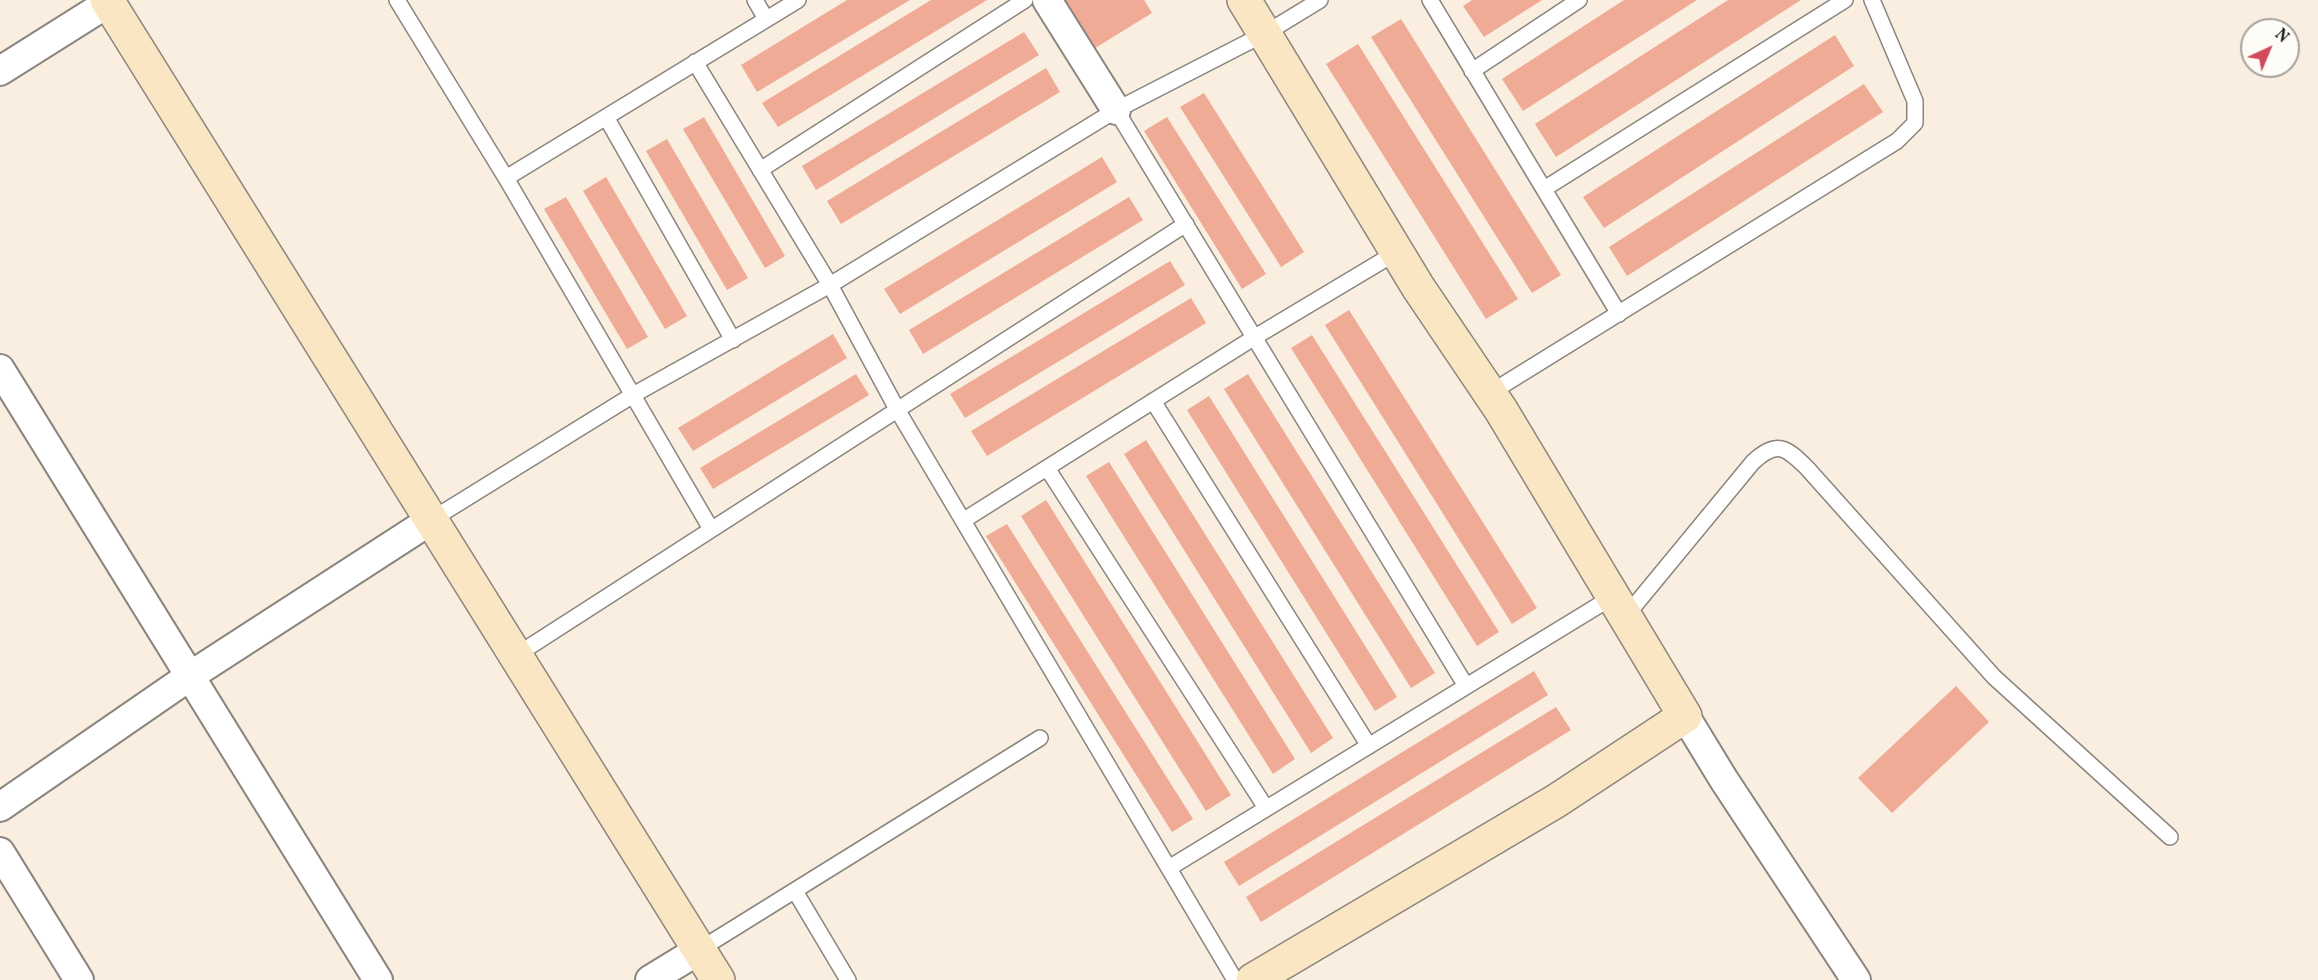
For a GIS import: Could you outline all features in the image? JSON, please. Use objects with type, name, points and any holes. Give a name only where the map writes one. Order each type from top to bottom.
[{"type":"street","points":[[1047,0],[1116,110]]},
{"type":"street","points":[[1244,0],[1397,252],[1490,393],[1724,780],[1856,980]]},
{"type":"street","points":[[0,71],[108,1],[718,980]]},
{"type":"street","points":[[0,369],[378,980]]},
{"type":"street","points":[[0,807],[190,676],[431,520]]},
{"type":"street","points":[[1253,980],[1556,801],[1685,716]]},
{"type":"street","points":[[0,852],[79,980]]},
{"type":"street","points":[[650,980],[699,950]]},
{"type":"lane","points":[[397,0],[506,178],[711,528]]},
{"type":"lane","points":[[754,0],[766,19]]},
{"type":"lane","points":[[506,178],[798,0]]},
{"type":"lane","points":[[760,170],[1025,0]]},
{"type":"lane","points":[[431,520],[633,395],[830,285],[1116,110],[1266,33],[1320,0]]},
{"type":"lane","points":[[1430,0],[1619,314]]},
{"type":"lane","points":[[1472,71],[1579,0]]},
{"type":"lane","points":[[1544,189],[1845,0]]},
{"type":"lane","points":[[1490,393],[1897,141],[1915,123],[1915,101],[1872,0]]},
{"type":"lane","points":[[695,62],[830,285],[898,411],[1235,980]]},
{"type":"lane","points":[[1116,110],[1256,337],[1466,687]]},
{"type":"lane","points":[[606,117],[732,340]]},
{"type":"lane","points":[[515,656],[1186,224]]},
{"type":"lane","points":[[964,520],[1256,337],[1397,252]]},
{"type":"lane","points":[[1153,401],[1369,746]]},
{"type":"lane","points":[[1168,868],[1466,687],[1620,606],[1753,462],[1766,450],[1780,448],[1792,453],[1807,468],[1994,677],[2170,837]]},
{"type":"lane","points":[[1047,468],[1266,808]]},
{"type":"lane","points":[[699,950],[1040,738]]},
{"type":"lane","points":[[795,891],[848,980]]},
{"type":"building","points":[[847,0],[910,0],[757,92],[741,65]]},
{"type":"building","points":[[931,0],[987,0],[778,127],[762,103]]},
{"type":"building","points":[[1064,0],[1144,0],[1152,13],[1092,50]]},
{"type":"building","points":[[1472,0],[1542,0],[1484,37],[1463,6]]},
{"type":"building","points":[[1624,0],[1697,0],[1523,111],[1502,79]]},
{"type":"building","points":[[1728,0],[1801,0],[1556,157],[1535,124]]},
{"type":"building","points":[[1401,19],[1561,275],[1532,293],[1371,37]]},
{"type":"building","points":[[1024,32],[1039,55],[816,190],[802,166]]},
{"type":"building","points":[[1835,35],[1854,66],[1604,228],[1583,197]]},
{"type":"building","points":[[1358,44],[1518,299],[1486,319],[1326,64]]},
{"type":"building","points":[[1046,68],[1060,92],[841,224],[827,201]]},
{"type":"building","points":[[1864,84],[1883,112],[1627,276],[1609,247]]},
{"type":"building","points":[[1204,93],[1304,252],[1281,267],[1180,107]]},
{"type":"building","points":[[704,117],[785,256],[765,268],[683,129]]},
{"type":"building","points":[[1167,117],[1266,274],[1242,289],[1144,131]]},
{"type":"building","points":[[667,139],[748,278],[727,290],[646,151]]},
{"type":"building","points":[[1102,157],[1117,182],[900,314],[884,289]]},
{"type":"building","points":[[606,177],[687,316],[665,329],[583,191]]},
{"type":"building","points":[[566,197],[648,337],[627,349],[544,209]]},
{"type":"building","points":[[1129,197],[1143,220],[923,354],[909,330]]},
{"type":"building","points":[[1170,261],[1185,285],[965,418],[950,394]]},
{"type":"building","points":[[1191,298],[1206,323],[987,456],[971,431]]},
{"type":"building","points":[[1349,310],[1537,608],[1512,624],[1325,325]]},
{"type":"building","points":[[833,334],[847,358],[693,451],[678,428]]},
{"type":"building","points":[[1312,335],[1499,632],[1477,646],[1291,348]]},
{"type":"building","points":[[856,374],[869,395],[713,489],[700,468]]},
{"type":"building","points":[[1248,374],[1435,673],[1411,688],[1224,389]]},
{"type":"building","points":[[1209,396],[1397,697],[1375,711],[1187,410]]},
{"type":"building","points":[[1146,440],[1333,738],[1311,753],[1124,454]]},
{"type":"building","points":[[1109,462],[1295,759],[1273,774],[1086,476]]},
{"type":"building","points":[[1046,500],[1231,795],[1206,811],[1021,516]]},
{"type":"building","points":[[1007,524],[1193,819],[1172,832],[986,536]]},
{"type":"building","points":[[1534,671],[1548,695],[1239,886],[1224,862]]},
{"type":"building","points":[[1956,686],[1989,722],[1892,813],[1858,778]]},
{"type":"building","points":[[1556,707],[1571,730],[1261,922],[1246,897]]}]
